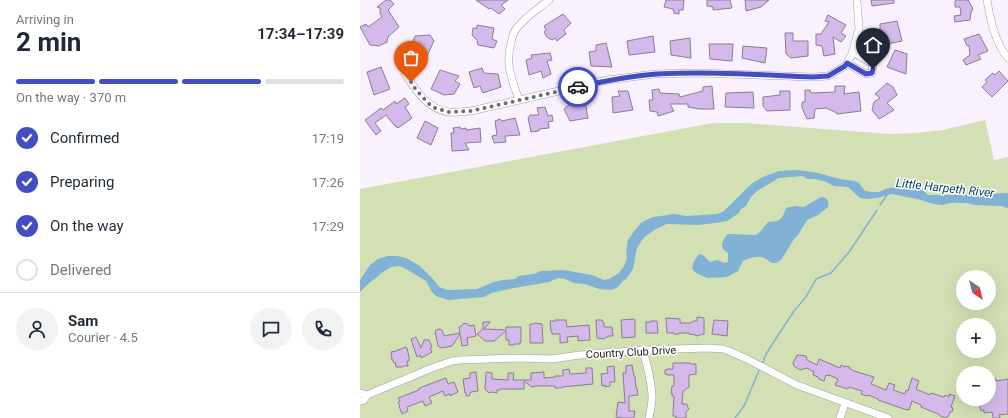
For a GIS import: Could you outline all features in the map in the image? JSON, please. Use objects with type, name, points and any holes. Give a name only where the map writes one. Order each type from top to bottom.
[{"type":"street","points":[[519,100],[510,73],[508,54],[512,40],[515,30],[524,20],[549,0]]},
{"type":"street","points":[[406,74],[416,90],[432,107],[448,112],[471,111],[607,80],[655,74],[699,72],[813,77],[828,76],[845,66],[853,52],[859,29],[857,0]]},
{"type":"street","points":[[987,0],[996,38],[1004,54],[1008,58]]},
{"type":"street","points":[[847,63],[866,74],[872,73],[873,64],[853,52]]},
{"type":"street","name":"Country Club Drive","points":[[360,402],[364,400],[363,394],[452,361],[519,358],[552,359],[580,355],[643,350],[707,348],[729,351],[797,385],[888,418]]},
{"type":"street","points":[[643,350],[652,391],[649,418]]},
{"type":"street","points":[[840,418],[845,403]]},
{"type":"green space","points":[[985,120],[994,160],[1008,157],[1008,418],[360,418],[360,189],[713,123],[746,123],[890,134],[943,130]]},
{"type":"water","points":[[798,170],[854,181],[859,183],[865,191],[871,192],[879,192],[888,188],[900,187],[923,190],[928,195],[964,195],[972,192],[980,194],[1008,193],[1008,208],[967,203],[950,203],[942,205],[892,194],[877,198],[860,198],[848,187],[834,186],[815,179],[807,179],[803,176],[778,178],[757,191],[739,213],[727,221],[697,225],[667,224],[647,235],[637,248],[633,269],[630,274],[618,287],[612,290],[599,289],[585,284],[574,283],[558,278],[549,282],[491,293],[484,297],[448,300],[436,296],[426,281],[399,266],[391,267],[380,274],[360,292],[360,280],[370,265],[378,259],[388,256],[406,258],[420,266],[439,287],[448,290],[477,289],[494,282],[515,279],[519,276],[534,274],[541,271],[563,270],[592,275],[604,280],[609,279],[619,273],[624,266],[627,258],[626,251],[628,240],[641,223],[646,220],[653,217],[672,214],[686,216],[718,214],[724,211],[754,182],[763,177],[779,171]]},
{"type":"water","points":[[821,197],[828,200],[828,207],[818,215],[807,220],[781,260],[776,263],[772,263],[761,257],[751,258],[743,261],[738,271],[726,277],[707,278],[696,273],[692,269],[693,263],[699,254],[703,255],[710,262],[717,260],[725,263],[728,262],[728,253],[723,249],[722,243],[728,234],[756,235],[768,222],[780,219],[786,208],[795,206],[804,207]]},
{"type":"building","points":[[386,0],[390,0],[394,4],[388,10],[399,27],[388,37],[387,42],[379,46],[370,45],[360,27],[366,24],[368,27],[382,17],[380,8],[377,7]]},
{"type":"building","points":[[476,0],[508,0],[501,5],[505,9],[499,14]]},
{"type":"building","points":[[666,0],[684,0],[683,10],[679,10],[679,14],[674,13],[673,9],[664,7]]},
{"type":"building","points":[[707,0],[730,0],[732,8],[713,10],[713,7],[707,6]]},
{"type":"building","points":[[745,0],[769,0],[761,7],[746,11]]},
{"type":"building","points":[[871,0],[894,0],[894,3],[872,6]]},
{"type":"building","points":[[956,0],[968,0],[973,9],[970,20],[955,22],[954,16],[961,15],[960,7],[955,7]]},
{"type":"building","points":[[563,14],[571,23],[564,30],[566,34],[557,41],[555,38],[552,40],[547,37],[544,32],[546,30],[544,26]]},
{"type":"building","points":[[828,15],[846,25],[841,33],[846,36],[841,42],[833,37],[835,54],[824,56],[822,46],[816,45],[816,34],[821,34],[829,22],[825,21]]},
{"type":"building","points":[[897,21],[902,41],[887,44],[880,36],[880,24]]},
{"type":"building","points":[[477,25],[494,28],[492,39],[497,41],[494,48],[478,45],[477,40],[472,35],[473,28],[477,28]]},
{"type":"building","points":[[785,33],[793,33],[793,41],[808,41],[808,56],[791,58],[786,54]]},
{"type":"building","points":[[979,34],[988,51],[978,55],[981,59],[966,65],[963,60],[970,55],[969,45],[967,46],[964,39]]},
{"type":"building","points":[[430,35],[434,41],[426,58],[420,56],[420,52],[416,53],[410,48],[415,36]]},
{"type":"building","points":[[653,36],[655,52],[629,55],[627,41]]},
{"type":"building","points":[[690,38],[691,58],[671,55],[670,41]]},
{"type":"building","points":[[606,43],[612,67],[591,66],[589,52],[596,51],[596,45]]},
{"type":"building","points":[[709,44],[733,44],[732,61],[710,59]]},
{"type":"building","points":[[743,46],[767,48],[765,63],[742,58]]},
{"type":"building","points":[[895,50],[907,54],[906,74],[887,67]]},
{"type":"building","points":[[550,53],[552,60],[547,61],[551,74],[543,78],[541,71],[529,75],[526,60],[532,58],[531,55]]},
{"type":"building","points":[[381,67],[390,89],[374,95],[367,72]]},
{"type":"building","points":[[482,68],[484,73],[498,74],[501,87],[483,93],[480,86],[474,88],[469,72]]},
{"type":"building","points":[[440,70],[459,76],[455,81],[460,84],[454,94],[444,95],[431,89]]},
{"type":"building","points":[[999,71],[1008,81],[992,97],[982,87],[987,82],[985,80],[993,73],[995,75]]},
{"type":"building","points":[[887,83],[893,87],[897,95],[887,103],[894,110],[879,119],[872,110],[874,102],[880,98],[875,94]]},
{"type":"building","points":[[712,86],[714,109],[688,107],[688,104],[670,104],[674,111],[658,116],[657,112],[650,111],[649,100],[653,100],[652,90],[659,89],[660,93],[679,94],[680,97],[703,91],[703,87]]},
{"type":"building","points":[[835,86],[845,86],[844,94],[859,92],[861,111],[837,114],[826,108],[815,109],[814,118],[807,119],[802,108],[802,102],[805,102],[805,90],[810,90],[811,93],[835,92]]},
{"type":"building","points":[[618,91],[628,91],[633,110],[613,113],[612,97],[620,96]]},
{"type":"building","points":[[780,91],[790,91],[790,110],[767,111],[763,106],[763,97],[780,95]]},
{"type":"building","points":[[753,92],[754,108],[725,107],[726,93]]},
{"type":"building","points":[[405,98],[409,104],[405,107],[412,118],[398,128],[386,115],[375,123],[381,131],[376,135],[365,120],[381,108],[383,110],[395,101],[396,104]]},
{"type":"building","points":[[577,101],[585,101],[588,118],[570,121],[564,109],[570,104],[577,106]]},
{"type":"building","points":[[545,107],[548,116],[552,115],[553,121],[548,122],[549,128],[531,132],[528,118],[530,115],[539,115],[537,108]]},
{"type":"building","points":[[515,118],[520,135],[505,136],[506,142],[494,143],[492,136],[497,135],[495,121],[500,119],[502,121]]},
{"type":"building","points":[[425,121],[438,128],[431,145],[417,138]]},
{"type":"building","points":[[460,127],[461,129],[466,128],[466,130],[480,128],[481,142],[465,143],[469,150],[452,151],[451,133],[454,133],[453,128]]},
{"type":"building","points":[[697,317],[704,318],[704,334],[696,336],[689,333],[667,333],[666,318],[680,319],[680,323],[690,323],[697,321]]},
{"type":"building","points":[[566,320],[567,327],[589,325],[590,340],[578,341],[578,336],[567,337],[568,342],[560,343],[560,334],[552,334],[551,332],[550,321]]},
{"type":"building","points":[[596,320],[602,320],[604,327],[612,327],[613,336],[608,336],[604,339],[597,338]]},
{"type":"building","points":[[621,320],[635,320],[635,337],[622,338]]},
{"type":"building","points":[[714,320],[728,321],[727,336],[712,334]]},
{"type":"building","points":[[657,321],[658,333],[646,333],[646,322]]},
{"type":"building","points":[[483,322],[490,322],[484,329],[506,330],[506,327],[521,327],[520,344],[509,345],[509,340],[506,340],[506,331],[494,341],[485,341],[477,334],[483,329]]},
{"type":"building","points":[[466,323],[470,326],[474,325],[476,336],[467,338],[468,345],[462,346],[460,334],[452,346],[441,348],[438,346],[435,332],[436,330],[442,330],[444,336],[460,333],[459,327]]},
{"type":"building","points":[[530,324],[542,324],[543,343],[530,343]]},
{"type":"building","points":[[416,337],[421,348],[424,340],[429,340],[432,347],[430,348],[432,352],[421,358],[420,355],[417,357],[411,339]]},
{"type":"building","points":[[406,347],[409,357],[409,361],[407,361],[408,366],[396,367],[395,362],[394,363],[392,360],[391,352]]},
{"type":"building","points":[[797,355],[806,356],[807,360],[817,365],[819,359],[840,368],[841,365],[850,367],[849,368],[854,371],[874,377],[871,384],[886,390],[889,383],[895,385],[893,390],[905,394],[906,390],[908,391],[912,378],[919,381],[916,389],[930,395],[931,393],[944,397],[945,395],[949,397],[949,394],[955,396],[951,407],[953,408],[952,412],[950,412],[946,418],[921,407],[921,405],[912,401],[909,410],[904,409],[868,395],[861,394],[862,391],[835,385],[838,379],[829,375],[826,375],[824,381],[813,375],[814,372],[807,368],[800,370],[794,366],[793,363]]},
{"type":"building","points":[[673,363],[696,364],[696,374],[689,375],[689,387],[683,391],[682,404],[687,404],[689,409],[686,412],[686,418],[676,418],[676,416],[673,416],[674,396],[672,396],[671,393],[672,386],[674,386],[674,375],[665,374],[665,370],[673,369]]},
{"type":"building","points":[[632,365],[638,395],[629,396],[629,411],[635,411],[634,418],[616,417],[618,402],[625,403],[623,373],[626,373],[626,366]]},
{"type":"building","points":[[614,366],[615,382],[610,382],[610,386],[602,386],[601,374],[608,373],[607,367]]},
{"type":"building","points":[[586,368],[592,368],[593,384],[562,388],[555,388],[555,386],[532,387],[524,381],[524,389],[500,389],[497,390],[497,393],[489,393],[485,389],[486,372],[492,373],[492,379],[508,380],[508,373],[514,373],[513,380],[531,380],[531,373],[544,372],[544,378],[555,377],[563,376],[563,370],[569,369],[570,374],[586,373]]},
{"type":"building","points":[[476,372],[478,391],[471,392],[469,396],[466,396],[463,379],[470,378],[470,373]]},
{"type":"building","points":[[446,378],[448,384],[454,382],[458,392],[450,396],[450,394],[445,396],[443,391],[429,397],[432,403],[425,406],[423,401],[407,407],[408,411],[402,414],[398,402],[400,401],[398,398]]},
{"type":"building","points":[[1008,379],[1008,414],[999,415],[1000,418],[993,418],[992,412],[984,413],[984,410],[981,411],[980,406],[996,406],[996,381]]},
{"type":"waterway","points":[[880,205],[887,195]]},
{"type":"waterway","points":[[762,365],[766,354],[794,311],[806,297],[816,279],[831,273],[849,252],[877,210]]},
{"type":"waterway","points":[[735,418],[744,406],[760,368]]},
{"type":"way so far","points":[[411,82],[416,90],[432,107],[448,112],[471,111],[578,87]]},
{"type":"route","points":[[578,87],[607,80],[655,74],[699,72],[813,77],[828,76],[845,66],[847,63],[866,74],[872,73],[873,69]]},
{"type":"water label","name":"Little Harpeth River","points":[[945,188]]}]
